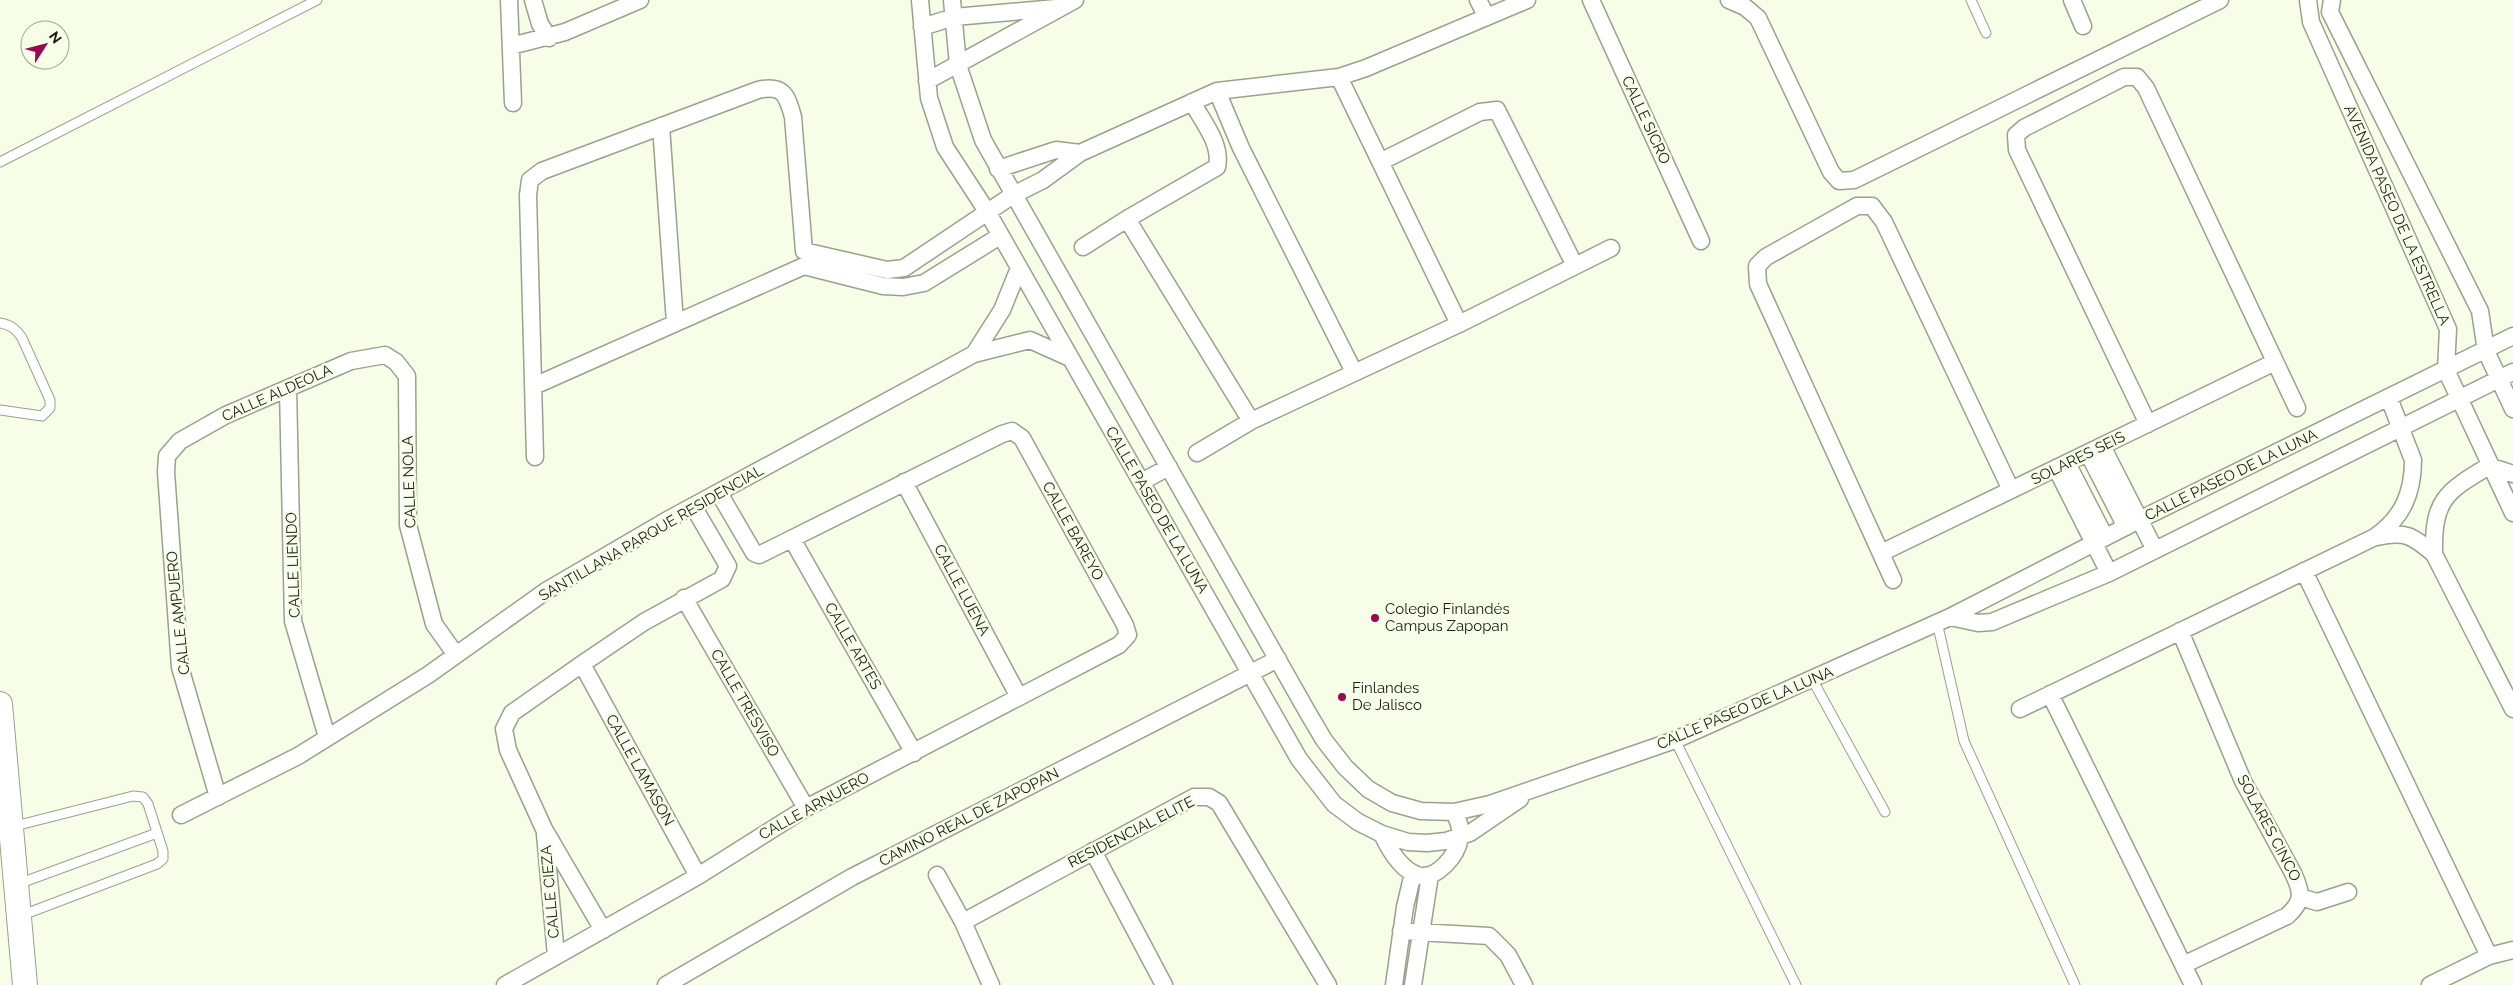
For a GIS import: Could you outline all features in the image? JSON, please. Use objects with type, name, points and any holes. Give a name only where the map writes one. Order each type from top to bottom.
[{"type":"main road","points":[[0,704],[25,985]]},
{"type":"street","points":[[509,0],[513,103]]},
{"type":"street","points":[[533,0],[540,24],[549,38]]},
{"type":"street","points":[[511,46],[549,38],[640,0]]},
{"type":"street","name":"CALLE PASEO DE LA LUNA","points":[[920,0],[929,98],[945,147],[988,213],[1250,673],[1315,782],[1334,804],[1358,822],[1382,834],[1408,842],[1427,843],[1460,837],[1484,825],[1535,789]]},
{"type":"street","name":"CALLE PASEO DE LA LUNA","points":[[952,0],[958,65],[983,140],[1324,740],[1345,767],[1368,789],[1392,803],[1421,811],[1454,812],[1490,804],[1675,740],[1943,619],[2140,519],[2486,351],[2513,336]]},
{"type":"street","points":[[1478,0],[1487,17]]},
{"type":"street","points":[[535,457],[528,195],[530,180],[542,171],[770,87],[780,90],[789,100],[793,117],[804,250],[887,270],[904,268],[1013,195],[1043,180],[1080,153],[1216,91],[1339,77],[1366,68],[1527,0]]},
{"type":"street","name":"CALLE SICRO","points":[[1591,0],[1701,241]]},
{"type":"street","points":[[1729,0],[1745,7],[1758,18],[1831,172],[1839,181],[1854,180],[2220,0]]},
{"type":"street","points":[[2073,0],[2083,26]]},
{"type":"street","name":"AVENIDA PASEO DE LA ESTRELLA","points":[[2308,0],[2311,22],[2448,329],[2446,370],[2489,466],[2513,513]]},
{"type":"street","points":[[922,27],[954,17],[1069,4]]},
{"type":"street","points":[[928,81],[1069,4]]},
{"type":"street","points":[[2311,22],[2331,6]]},
{"type":"street","name":"AVENIDA PASEO DE LA ESTRELLA","points":[[2331,6],[2480,311],[2486,351],[2506,375],[2513,409]]},
{"type":"street","points":[[1339,77],[1382,161],[1458,324]]},
{"type":"street","points":[[2148,424],[2017,150],[2016,135],[2024,128],[2124,77],[2137,77],[2146,88],[2297,408]]},
{"type":"street","points":[[1216,91],[1241,148],[1354,372]]},
{"type":"street","points":[[1083,247],[1218,167],[1217,147],[1192,102]]},
{"type":"street","points":[[1382,161],[1480,112],[1497,110],[1574,266]]},
{"type":"street","points":[[661,126],[675,322]]},
{"type":"street","points":[[998,169],[1056,150],[1080,153]]},
{"type":"street","points":[[1893,580],[1758,284],[1756,266],[1766,257],[1857,206],[1872,206],[1884,222],[2011,490]]},
{"type":"street","points":[[1128,219],[1251,420]]},
{"type":"street","points":[[534,386],[804,266],[883,286],[903,287],[924,283],[1000,236]]},
{"type":"street","points":[[1197,453],[1251,420],[1458,324],[1610,248]]},
{"type":"street","points":[[974,354],[1002,310],[1019,268]]},
{"type":"street","points":[[974,354],[1030,340],[1070,358]]},
{"type":"street","name":"SANTILLANA PARQUE RESIDENCIAL","points":[[181,815],[298,756],[456,655],[546,591],[693,506],[974,354]]},
{"type":"street","name":"CALLE ALDEOLA","points":[[166,456],[180,441],[226,415],[350,361],[385,355],[396,362]]},
{"type":"street","name":"CALLE NOLA","points":[[396,362],[407,376],[408,525],[434,624],[456,655]]},
{"type":"street","name":"SOLARES SEIS","points":[[1881,553],[2275,362]]},
{"type":"street","points":[[1943,619],[1978,623],[1992,622],[2108,573],[2506,375]]},
{"type":"street","name":"CALLE LIENDO","points":[[288,388],[293,620],[328,737]]},
{"type":"street","points":[[2020,708],[2375,537],[2388,528],[2404,509],[2413,460],[2389,398]]},
{"type":"street","name":"CALLE BAREYO","points":[[904,482],[1002,434],[1012,431],[1022,438],[1125,625],[1128,636]]},
{"type":"street","points":[[2095,449],[2140,519],[2155,550]]},
{"type":"street","points":[[2095,449],[2126,527]]},
{"type":"street","name":"CALLE AMPUERO","points":[[166,456],[180,667],[218,797]]},
{"type":"street","points":[[2062,465],[2099,540],[2108,573]]},
{"type":"street","points":[[2434,554],[2434,520],[2444,499],[2455,488],[2489,466],[2513,474]]},
{"type":"street","points":[[1141,482],[1169,467]]},
{"type":"street","points":[[719,493],[754,553],[765,554],[904,482]]},
{"type":"street","name":"CALLE LUENA","points":[[904,482],[1019,697]]},
{"type":"street","name":"CALLE CIEZA","points":[[603,930],[544,829],[508,750],[504,729],[512,713],[582,664],[644,622],[684,598],[722,579],[728,566],[693,506]]},
{"type":"street","points":[[2375,537],[2398,532],[2418,541],[2434,554],[2513,709]]},
{"type":"street","name":"CALLE ARTES","points":[[792,539],[914,752]]},
{"type":"street","points":[[2304,571],[2488,956]]},
{"type":"street","name":"CALLE TRESVISO","points":[[684,598],[806,808]]},
{"type":"street","name":"SOLARES CINCO","points":[[2180,631],[2243,781],[2300,887],[2300,897],[2296,908],[2287,916],[2183,965]]},
{"type":"street","name":"CALLE ARNUERO","points":[[505,985],[698,876],[806,808],[1119,645],[1128,636]]},
{"type":"street","name":"CAMINO REAL DE ZAPOPAN","points":[[674,983],[852,877],[1278,659]]},
{"type":"street","name":"CALLE LAMASON","points":[[582,664],[698,876]]},
{"type":"street","points":[[2050,694],[2193,985]]},
{"type":"street","name":"RESIDENCIAL ELITE","points":[[963,922],[1194,797],[1209,797],[1219,803],[1328,985]]},
{"type":"street","points":[[1382,834],[1396,858],[1413,873],[1422,876],[1430,874],[1443,868],[1455,851],[1460,837],[1459,824],[1454,812]]},
{"type":"street","name":"CALLE CIEZA","points":[[544,829],[556,956]]},
{"type":"street","points":[[1093,850],[1164,985]]},
{"type":"street","points":[[1394,985],[1401,931],[1413,873]]},
{"type":"street","points":[[1413,985],[1430,874]]},
{"type":"street","points":[[937,875],[963,922],[991,985]]},
{"type":"street","points":[[2300,897],[2316,902],[2348,892]]},
{"type":"street","points":[[1401,931],[1489,936],[1508,955],[1524,985]]},
{"type":"street","points":[[2430,985],[2488,956],[2513,950]]},
{"type":"lane","points":[[0,162],[317,0]]},
{"type":"lane","points":[[1971,0],[1986,33]]},
{"type":"lane","points":[[0,323],[8,324],[22,338],[50,400],[50,408],[42,416],[0,410]]},
{"type":"lane","points":[[1943,619],[1964,741],[2075,985]]},
{"type":"lane","points":[[1812,679],[1885,812]]},
{"type":"lane","points":[[1675,740],[1796,985]]},
{"type":"lane","points":[[10,827],[133,796],[143,797],[148,804],[163,859],[156,864],[18,917]]},
{"type":"lane","points":[[16,885],[157,833]]},
{"type":"place","name":"Colegio Finlandés Campus Zapopan","points":[[1375,618]]},
{"type":"place","name":"Finlandes De Jalisco","points":[[1342,697]]}]
